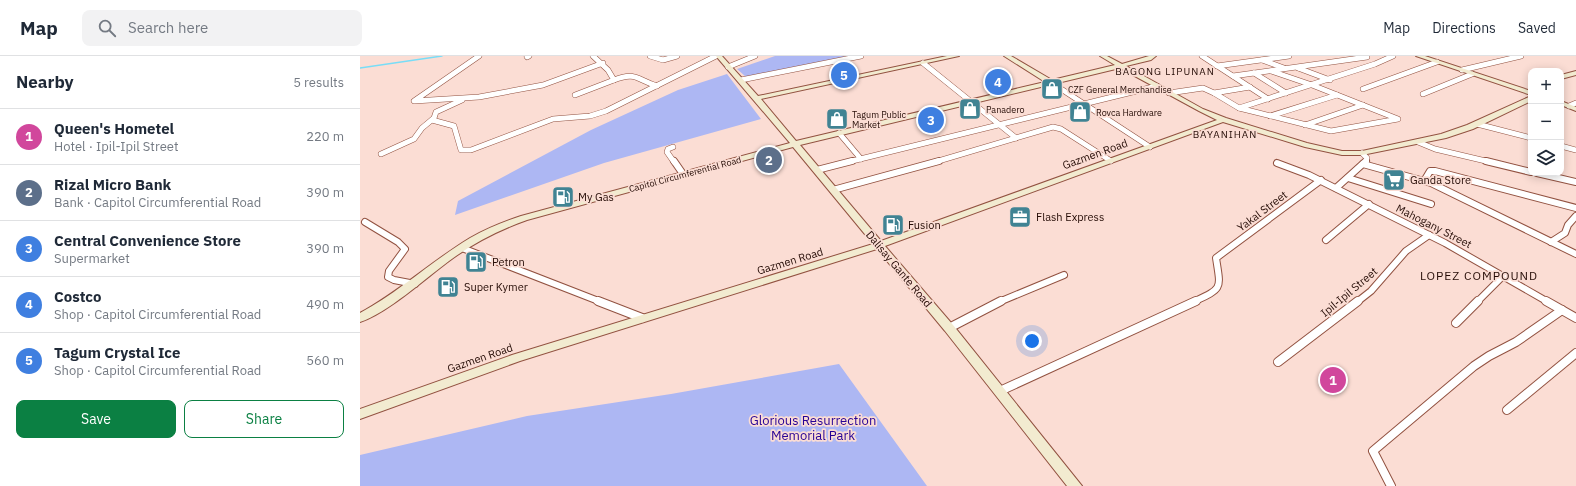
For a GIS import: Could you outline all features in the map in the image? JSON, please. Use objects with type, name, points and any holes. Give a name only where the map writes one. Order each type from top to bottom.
[{"type":"main road","name":"Dalisay Gante Road","points":[[718,56],[741,80],[949,328],[1075,486]]},
{"type":"main road","points":[[756,98],[956,56]]},
{"type":"main road","points":[[1007,56],[1052,83]]},
{"type":"main road","points":[[1103,56],[1169,93],[1223,120],[1316,148],[1342,153],[1362,153],[1449,135],[1477,124],[1528,99]]},
{"type":"main road","name":"Capitol Circumferential Road","points":[[360,318],[386,304],[462,248],[484,234],[524,218],[794,144],[1122,66],[1149,59],[1153,56]]},
{"type":"main road","points":[[1419,56],[1528,92]]},
{"type":"main road","points":[[1564,77],[1576,73]]},
{"type":"main road","points":[[1564,104],[1574,106]]},
{"type":"main road","name":"Gazmen Road","points":[[360,414],[516,358],[879,245],[1223,120]]},
{"type":"street","points":[[479,56],[414,101],[466,98],[543,85],[603,63]]},
{"type":"street","points":[[593,56],[603,63],[614,80]]},
{"type":"street","points":[[650,56],[658,60],[677,56]]},
{"type":"street","points":[[432,120],[454,126],[461,150],[472,150],[553,119],[590,116],[600,113],[718,56]]},
{"type":"street","points":[[728,67],[755,56]]},
{"type":"street","points":[[741,80],[861,56]]},
{"type":"street","points":[[1202,56],[1268,99]]},
{"type":"street","points":[[1217,66],[1289,56]]},
{"type":"street","points":[[1233,76],[1367,56],[1379,61]]},
{"type":"street","points":[[1239,108],[1330,80],[1393,56]]},
{"type":"street","points":[[1462,70],[1521,56]]},
{"type":"street","points":[[1262,60],[1284,68]]},
{"type":"street","points":[[1363,89],[1437,62]]},
{"type":"street","points":[[923,63],[1016,138]]},
{"type":"street","points":[[1296,67],[1330,80]]},
{"type":"street","points":[[1169,93],[1200,86],[1207,88],[1239,108],[1335,131],[1398,119],[1312,85],[1271,71]]},
{"type":"street","points":[[1254,73],[1286,93]]},
{"type":"street","points":[[1423,94],[1472,74]]},
{"type":"street","points":[[575,94],[626,75],[633,75],[641,81],[657,86]]},
{"type":"street","points":[[1052,83],[1150,147]]},
{"type":"street","points":[[817,170],[1157,86]]},
{"type":"street","points":[[1214,93],[1250,88]]},
{"type":"street","points":[[1270,116],[1337,95]]},
{"type":"street","points":[[381,154],[414,139],[422,128],[432,120],[436,112],[454,105],[466,98]]},
{"type":"street","points":[[1305,125],[1363,105]]},
{"type":"street","points":[[1477,124],[1528,137]]},
{"type":"street","points":[[833,190],[896,174],[1053,127],[1058,128],[1111,161]]},
{"type":"street","points":[[839,133],[861,159]]},
{"type":"street","points":[[1418,142],[1435,149],[1528,171]]},
{"type":"street","points":[[673,147],[668,149],[667,152],[683,174]]},
{"type":"street","points":[[1564,147],[1576,150]]},
{"type":"street","points":[[1336,188],[1367,160],[1362,153]]},
{"type":"street","name":"Mahogany Street","points":[[1278,163],[1321,180],[1429,235],[1576,318]]},
{"type":"street","points":[[1363,164],[1424,181],[1576,254]]},
{"type":"street","points":[[1424,181],[1430,171],[1435,171],[1576,208]]},
{"type":"street","points":[[1550,176],[1576,182]]},
{"type":"street","points":[[1348,178],[1431,204]]},
{"type":"street","name":"Yakal Street","points":[[1000,391],[1215,292],[1219,288],[1216,258],[1321,180]]},
{"type":"street","points":[[1326,240],[1369,204]]},
{"type":"street","points":[[1551,242],[1565,232],[1568,225],[1576,216]]},
{"type":"street","points":[[365,222],[404,246],[405,249],[389,271],[388,277],[394,280],[415,284]]},
{"type":"street","name":"Ipil-Ipil Street","points":[[1278,362],[1371,291],[1406,251],[1429,235]]},
{"type":"street","points":[[462,248],[642,318]]},
{"type":"street","points":[[949,328],[994,304],[1064,275]]},
{"type":"street","points":[[1456,323],[1503,276]]},
{"type":"street","points":[[1391,486],[1373,451],[1474,366],[1489,356],[1516,342],[1562,310]]},
{"type":"street","points":[[1507,410],[1576,353]]},
{"type":"green space","points":[[775,56],[848,56],[746,77],[737,69]]},
{"type":"green space","points":[[727,74],[761,119],[604,163],[455,215],[458,201],[591,130],[678,90]]},
{"type":"green space","name":"Glorious Resurrection Memorial Park","points":[[839,364],[927,486],[360,486],[360,455],[527,416],[671,394]]},
{"type":"waterway","points":[[360,68],[442,56]]},
{"type":"place","name":"Tagum Crystal Ice","points":[[844,75]]},
{"type":"place","name":"Costco","points":[[998,82]]},
{"type":"place","name":"CZF General Merchandise","points":[[1052,89]]},
{"type":"place","name":"Panadero","points":[[970,109]]},
{"type":"place","name":"Rovca Hardware","points":[[1080,112]]},
{"type":"place","name":"Tagum Public Market","points":[[837,119]]},
{"type":"place","name":"Central Convenience Store","points":[[931,120]]},
{"type":"place","name":"Rizal Micro Bank","points":[[769,160]]},
{"type":"place","name":"Ganda Store","points":[[1394,180]]},
{"type":"place","name":"My Gas","points":[[563,197]]},
{"type":"place","name":"Flash Express","points":[[1020,217]]},
{"type":"place","name":"Fusion","points":[[893,225]]},
{"type":"place","name":"Petron","points":[[476,262]]},
{"type":"place","name":"Super Kymer","points":[[448,287]]},
{"type":"place","name":"Queen's Hometel","points":[[1333,380]]},
{"type":"district","name":"BAGONG LIPUNAN","points":[[1165,71]]},
{"type":"district","name":"BAYANIHAN","points":[[1225,134]]},
{"type":"district","name":"LOPEZ COMPOUND","points":[[1479,275]]}]
